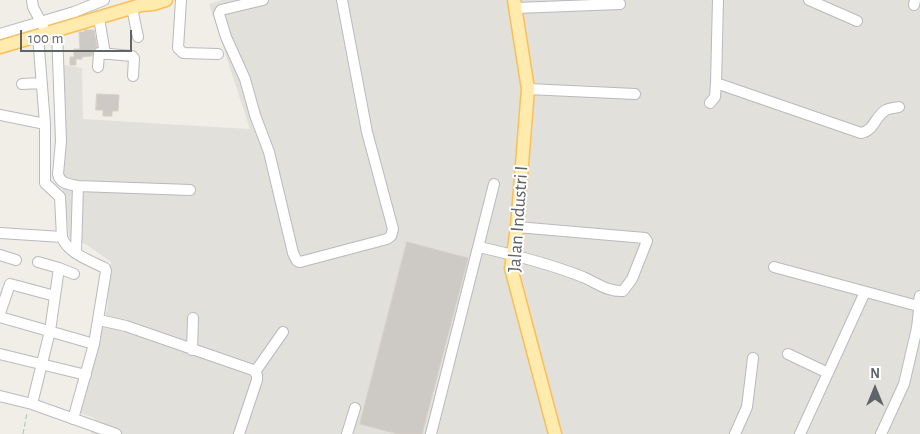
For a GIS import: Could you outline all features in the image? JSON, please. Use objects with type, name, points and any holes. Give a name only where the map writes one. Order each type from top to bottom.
[{"type":"main road","points":[[0,47],[76,18],[100,18],[141,4],[153,4],[166,0]]},
{"type":"main road","name":"Jalan Industri I","points":[[515,4],[528,89],[517,226],[511,268],[555,434]]},
{"type":"street","points":[[32,0],[33,8],[45,30],[61,141],[59,179],[62,182],[78,186],[190,190]]},
{"type":"street","points":[[76,0],[76,18]]},
{"type":"street","points":[[0,34],[45,30],[76,18],[104,0]]},
{"type":"street","points":[[181,0],[179,50],[183,53],[218,54]]},
{"type":"street","points":[[263,0],[220,10],[219,14],[226,37],[245,79],[269,152],[293,253],[297,261],[300,262],[387,239],[391,236],[393,229],[367,132],[342,0]]},
{"type":"street","points":[[710,103],[715,97],[718,0]]},
{"type":"street","points":[[809,0],[857,21]]},
{"type":"street","points":[[138,37],[141,4]]},
{"type":"street","points":[[515,4],[620,4]]},
{"type":"street","points":[[100,18],[105,54]]},
{"type":"street","points":[[45,30],[42,83],[45,124],[44,180],[46,186],[60,197],[64,243],[76,253],[105,268],[106,271],[94,344],[73,419]]},
{"type":"street","points":[[98,67],[99,53],[133,57],[133,76]]},
{"type":"street","points":[[22,84],[42,83]]},
{"type":"street","points":[[716,83],[861,133],[869,130],[886,110],[899,107]]},
{"type":"street","points":[[528,89],[635,94]]},
{"type":"street","points":[[0,115],[45,124]]},
{"type":"street","points":[[431,434],[480,247],[494,184]]},
{"type":"street","points":[[76,253],[78,186]]},
{"type":"street","points":[[480,247],[512,254],[584,277],[616,292],[623,291],[632,279],[647,241],[645,238],[517,226]]},
{"type":"street","points":[[0,232],[62,237]]},
{"type":"street","points":[[0,255],[16,260]]},
{"type":"street","points":[[38,262],[74,274]]},
{"type":"street","points":[[30,407],[43,365],[59,268]]},
{"type":"street","points":[[774,268],[865,292],[919,301],[916,328],[904,384],[881,434]]},
{"type":"street","points":[[0,313],[10,284],[55,296]]},
{"type":"street","points":[[800,434],[865,292]]},
{"type":"street","points":[[0,317],[94,344]]},
{"type":"street","points":[[192,350],[193,318]]},
{"type":"street","points":[[99,320],[126,326],[192,350],[250,368],[255,372],[257,380],[239,434]]},
{"type":"street","points":[[255,372],[283,332]]},
{"type":"street","points":[[0,354],[86,375]]},
{"type":"street","points":[[788,354],[828,373]]},
{"type":"street","points":[[735,434],[747,408],[753,358]]},
{"type":"street","points":[[0,396],[116,434]]},
{"type":"street","points":[[347,434],[355,408]]},
{"type":"path","points":[[23,434],[30,407]]},
{"type":"shaded area","points":[[222,0],[920,0],[920,434],[91,434],[95,418],[80,413],[107,309],[111,262],[87,245],[69,237],[65,200],[55,152],[53,63],[82,68],[83,119],[250,129],[209,4]]},
{"type":"building","points":[[85,30],[94,30],[97,47],[93,50],[92,56],[76,59],[76,65],[70,65],[70,57],[74,57],[74,49],[80,49],[79,32],[84,32]]},
{"type":"building","points":[[97,94],[119,95],[118,111],[112,111],[112,116],[103,116],[103,110],[96,110]]},
{"type":"building","points":[[407,242],[468,258],[422,434],[398,434],[360,424]]}]
